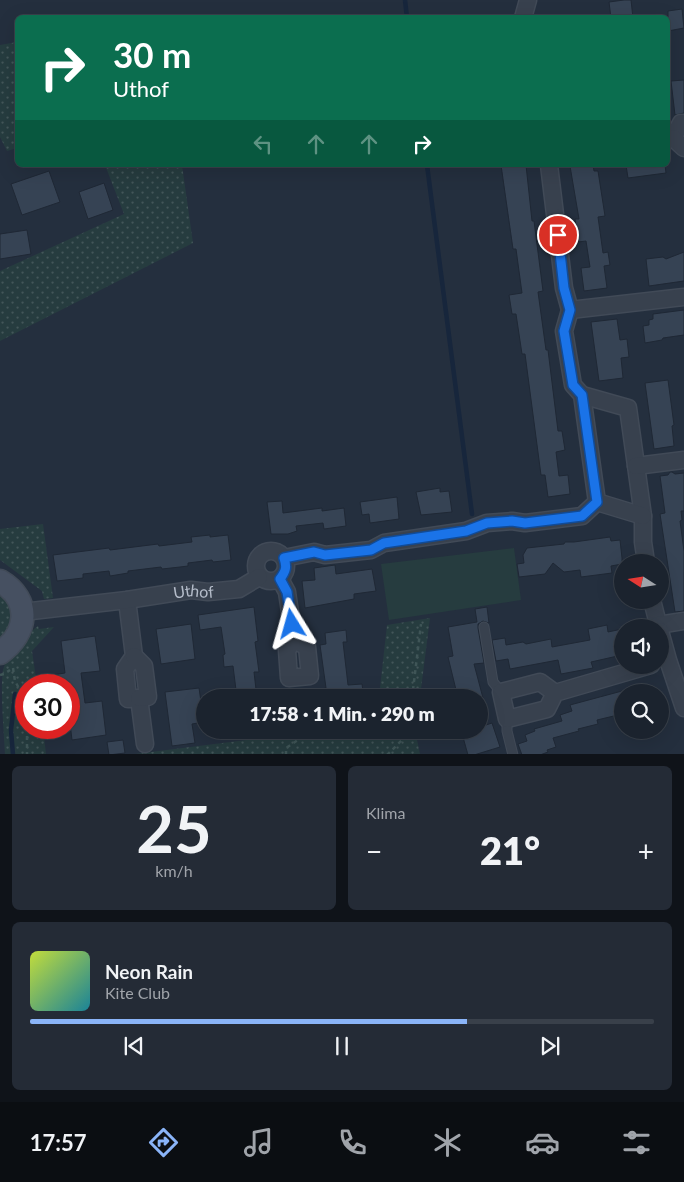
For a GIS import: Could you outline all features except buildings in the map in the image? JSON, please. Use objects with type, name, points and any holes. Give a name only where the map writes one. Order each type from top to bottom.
[{"type":"street","points":[[524,15],[528,0]]},
{"type":"street","points":[[675,142],[682,123],[684,123]]},
{"type":"street","points":[[549,167],[564,288],[570,310],[564,331],[573,385],[582,395],[628,408],[643,516],[645,554]]},
{"type":"street","points":[[570,310],[684,297]]},
{"type":"street","points":[[582,395],[597,502]]},
{"type":"street","points":[[636,466],[684,460]]},
{"type":"street","points":[[597,502],[643,516]]},
{"type":"street","points":[[284,558],[314,552],[325,555],[371,550],[384,543],[466,531],[487,523],[512,521],[525,523],[582,516],[597,502]]},
{"type":"street","points":[[272,551],[284,558],[286,565],[285,573],[280,579],[273,582],[259,577],[256,563],[264,552],[272,551]]},
{"type":"street","name":"Uthof","points":[[23,612],[127,600],[190,590],[208,592],[239,589],[259,577]]},
{"type":"street","points":[[280,579],[287,592],[294,640]]},
{"type":"street","points":[[0,581],[8,585],[17,595],[23,612],[21,629],[12,644],[0,653]]},
{"type":"street","points":[[127,600],[134,656],[125,669],[128,699],[139,698],[145,744]]},
{"type":"street","points":[[669,625],[684,621]]},
{"type":"street","points":[[669,673],[684,708]]},
{"type":"street","points":[[555,693],[540,682],[500,692],[507,719],[547,710],[555,693],[620,674]]},
{"type":"lane","points":[[484,627],[493,682],[500,692]]},
{"type":"lane","points":[[507,719],[507,731],[513,754]]},
{"type":"path","points":[[413,689],[421,624]]},
{"type":"path","points":[[0,675],[12,668],[15,681]]},
{"type":"path","points":[[27,739],[27,754]]},
{"type":"path","points":[[286,754],[286,748],[300,739]]},
{"type":"path","points":[[387,754],[403,739]]},
{"type":"green space","points":[[15,42],[15,149],[7,151],[0,137],[0,45]]},
{"type":"green space","points":[[106,167],[182,167],[193,243],[0,341],[0,271],[124,214]]},
{"type":"green space","points":[[43,524],[53,598],[44,599],[42,591],[0,560],[0,529]]},
{"type":"green space","points":[[514,548],[521,600],[389,620],[381,564]]},
{"type":"green space","points":[[0,591],[11,602],[14,623],[0,642]]},
{"type":"green space","points":[[430,618],[421,689],[380,689],[387,625]]},
{"type":"green space","points":[[38,626],[39,629],[54,627],[32,651],[35,674],[15,674],[15,739],[44,739],[46,754],[5,754],[2,678],[8,658]]},
{"type":"green space","points":[[253,739],[417,739],[420,754],[135,754]]},
{"type":"waterway","points":[[405,0],[407,15]]},
{"type":"waterway","points":[[427,167],[472,514]]},
{"type":"waterway","points":[[13,754],[11,730],[15,694]]},
{"type":"route","points":[[292,624],[287,592],[280,579],[285,573],[286,565],[284,558],[314,552],[325,555],[371,550],[384,543],[466,531],[487,523],[512,521],[525,523],[582,516],[597,502],[582,395],[573,385],[564,331],[570,310],[564,288],[558,235]]}]
